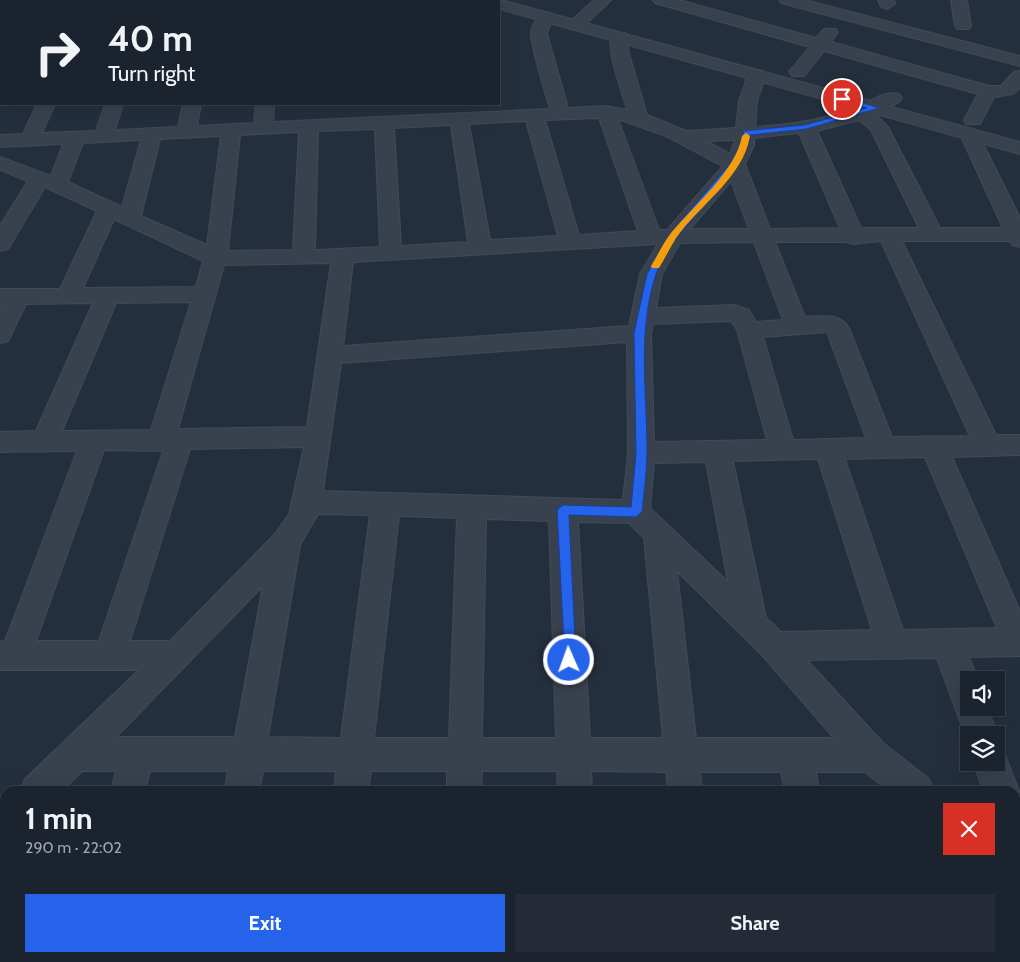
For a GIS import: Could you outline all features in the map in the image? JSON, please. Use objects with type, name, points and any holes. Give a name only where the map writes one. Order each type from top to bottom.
[{"type":"street","points":[[533,0],[619,37],[757,75],[869,111],[971,127],[1020,132]]},
{"type":"street","points":[[582,20],[603,0]]},
{"type":"street","points":[[660,0],[988,91],[1005,92],[1011,89],[1020,76]]},
{"type":"street","points":[[787,0],[1020,61]]},
{"type":"street","points":[[959,0],[963,26]]},
{"type":"street","points":[[500,2],[548,17],[582,20],[798,72],[893,98],[971,127],[1020,148]]},
{"type":"street","points":[[798,72],[819,44],[846,14]]},
{"type":"street","points":[[548,17],[542,24],[539,34],[560,114]]},
{"type":"street","points":[[619,37],[620,54],[638,117]]},
{"type":"street","points":[[636,512],[641,454],[641,324],[662,237],[735,164],[744,145],[748,101],[757,75]]},
{"type":"street","points":[[0,163],[48,181],[216,258],[342,256],[662,237],[1019,236],[971,127],[988,91]]},
{"type":"street","points":[[682,137],[806,127],[869,111],[893,98]]},
{"type":"street","points":[[30,140],[46,105]]},
{"type":"street","points":[[104,136],[114,105]]},
{"type":"street","points":[[186,132],[192,105]]},
{"type":"street","points":[[263,129],[265,105]]},
{"type":"street","points":[[0,141],[384,123],[415,112],[459,119],[484,111],[534,116],[606,112],[638,117],[735,164],[795,325]]},
{"type":"street","points":[[869,111],[879,127],[933,235]]},
{"type":"street","points":[[606,112],[662,237]]},
{"type":"street","points":[[534,116],[570,242]]},
{"type":"street","points":[[459,119],[480,248]]},
{"type":"street","points":[[384,123],[390,253]]},
{"type":"street","points":[[304,256],[309,126]]},
{"type":"street","points":[[806,127],[854,237]]},
{"type":"street","points":[[110,656],[170,441],[205,294],[216,258],[225,198],[231,130]]},
{"type":"street","points":[[130,218],[152,134]]},
{"type":"street","points":[[0,244],[48,181],[75,138]]},
{"type":"street","points":[[68,296],[109,208]]},
{"type":"street","points":[[889,236],[988,446]]},
{"type":"street","points":[[42,786],[176,655],[286,542],[302,518],[307,502],[319,437],[342,256]]},
{"type":"street","points":[[0,336],[9,297],[205,294]]},
{"type":"street","points":[[45,441],[108,295]]},
{"type":"street","points":[[330,355],[734,313],[741,316],[749,330],[783,450]]},
{"type":"street","points":[[749,330],[793,328],[795,325],[832,324],[837,328],[883,448]]},
{"type":"street","points":[[1,446],[45,441],[170,441],[319,437]]},
{"type":"street","points":[[94,441],[7,656],[176,655]]},
{"type":"street","points":[[641,454],[1020,445]]},
{"type":"street","points":[[774,646],[1019,642],[934,447]]},
{"type":"street","points":[[828,449],[892,645]]},
{"type":"street","points":[[717,451],[752,625]]},
{"type":"street","points":[[307,502],[636,512],[774,646],[871,755],[911,786]]},
{"type":"street","points":[[351,786],[386,504]]},
{"type":"street","points":[[464,786],[472,507]]},
{"type":"street","points":[[563,510],[576,786]]},
{"type":"street","points":[[658,533],[684,786]]},
{"type":"street","points":[[243,786],[286,542]]},
{"type":"street","points":[[948,643],[960,676]]},
{"type":"street","points":[[73,754],[573,753],[871,755]]},
{"type":"street","points":[[129,786],[137,754]]},
{"type":"street","points":[[795,754],[801,786]]},
{"type":"street","points":[[994,771],[999,786]]},
{"type":"slow traffic","points":[[656,266],[673,236],[735,164],[746,136]]},
{"type":"route","points":[[569,660],[563,510],[636,512],[641,454],[639,333],[652,274],[673,236],[735,164],[744,145],[746,132],[771,132],[806,127],[875,108],[842,99]]}]
